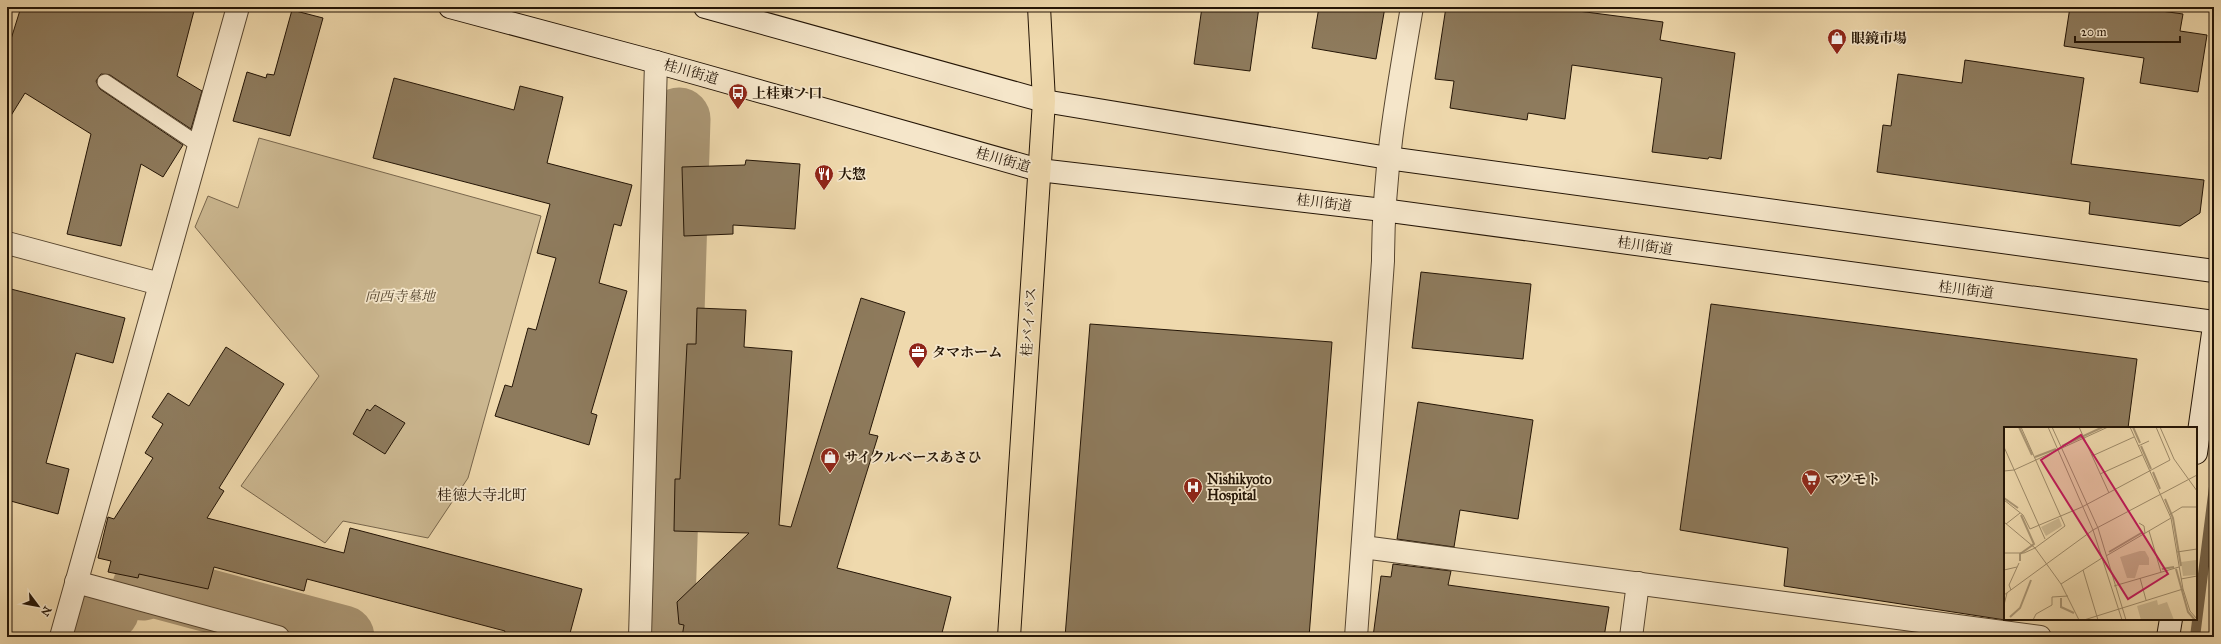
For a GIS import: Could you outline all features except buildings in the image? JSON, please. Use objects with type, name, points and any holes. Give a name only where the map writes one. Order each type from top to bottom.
[{"type":"highway","name":"桂バイパス","points":[[1009,637],[1044,101],[1039,7]]},
{"type":"street","points":[[61,637],[238,7]]},
{"type":"street","name":"桂川街道","points":[[450,7],[656,62],[1039,170],[1383,210],[2214,322]]},
{"type":"street","points":[[705,7],[1044,101],[1388,158],[2214,271]]},
{"type":"street","points":[[1356,637],[1382,261],[1383,210],[1391,128],[1412,7]]},
{"type":"street","points":[[640,637],[656,62]]},
{"type":"street","points":[[7,243],[160,284]]},
{"type":"street","points":[[2197,446],[2214,326]]},
{"type":"street","points":[[1363,546],[1638,583],[1907,628],[2040,637]]},
{"type":"street","points":[[76,582],[278,637]]},
{"type":"street","points":[[1631,637],[1638,583]]},
{"type":"street","points":[[2168,637],[2171,620]]},
{"type":"lane","points":[[105,82],[199,145]]},
{"type":"green space","name":"向西寺墓地","points":[[259,138],[541,216],[468,478],[428,538],[343,521],[325,543],[241,486],[319,376],[195,227],[208,196],[238,208]]},
{"type":"waterway","points":[[663,637],[679,119]]},
{"type":"waterway","points":[[2195,637],[2214,487]]},
{"type":"waterway","points":[[143,589],[150,585],[343,637]]},
{"type":"waterway","points":[[83,637],[87,622],[108,610]]},
{"type":"place","name":"眼鏡市場","points":[[1837,55]]},
{"type":"place","name":"上桂東ノ口","points":[[738,110]]},
{"type":"place","name":"大惣","points":[[824,191]]},
{"type":"place","name":"タマホーム","points":[[918,369]]},
{"type":"place","name":"サイクルベースあさひ","points":[[830,474]]},
{"type":"place","name":"マツモト","points":[[1811,496]]},
{"type":"place","name":"Nishikyoto Hospital","points":[[1193,504]]},
{"type":"district","name":"桂徳大寺北町","points":[[482,495]]}]
